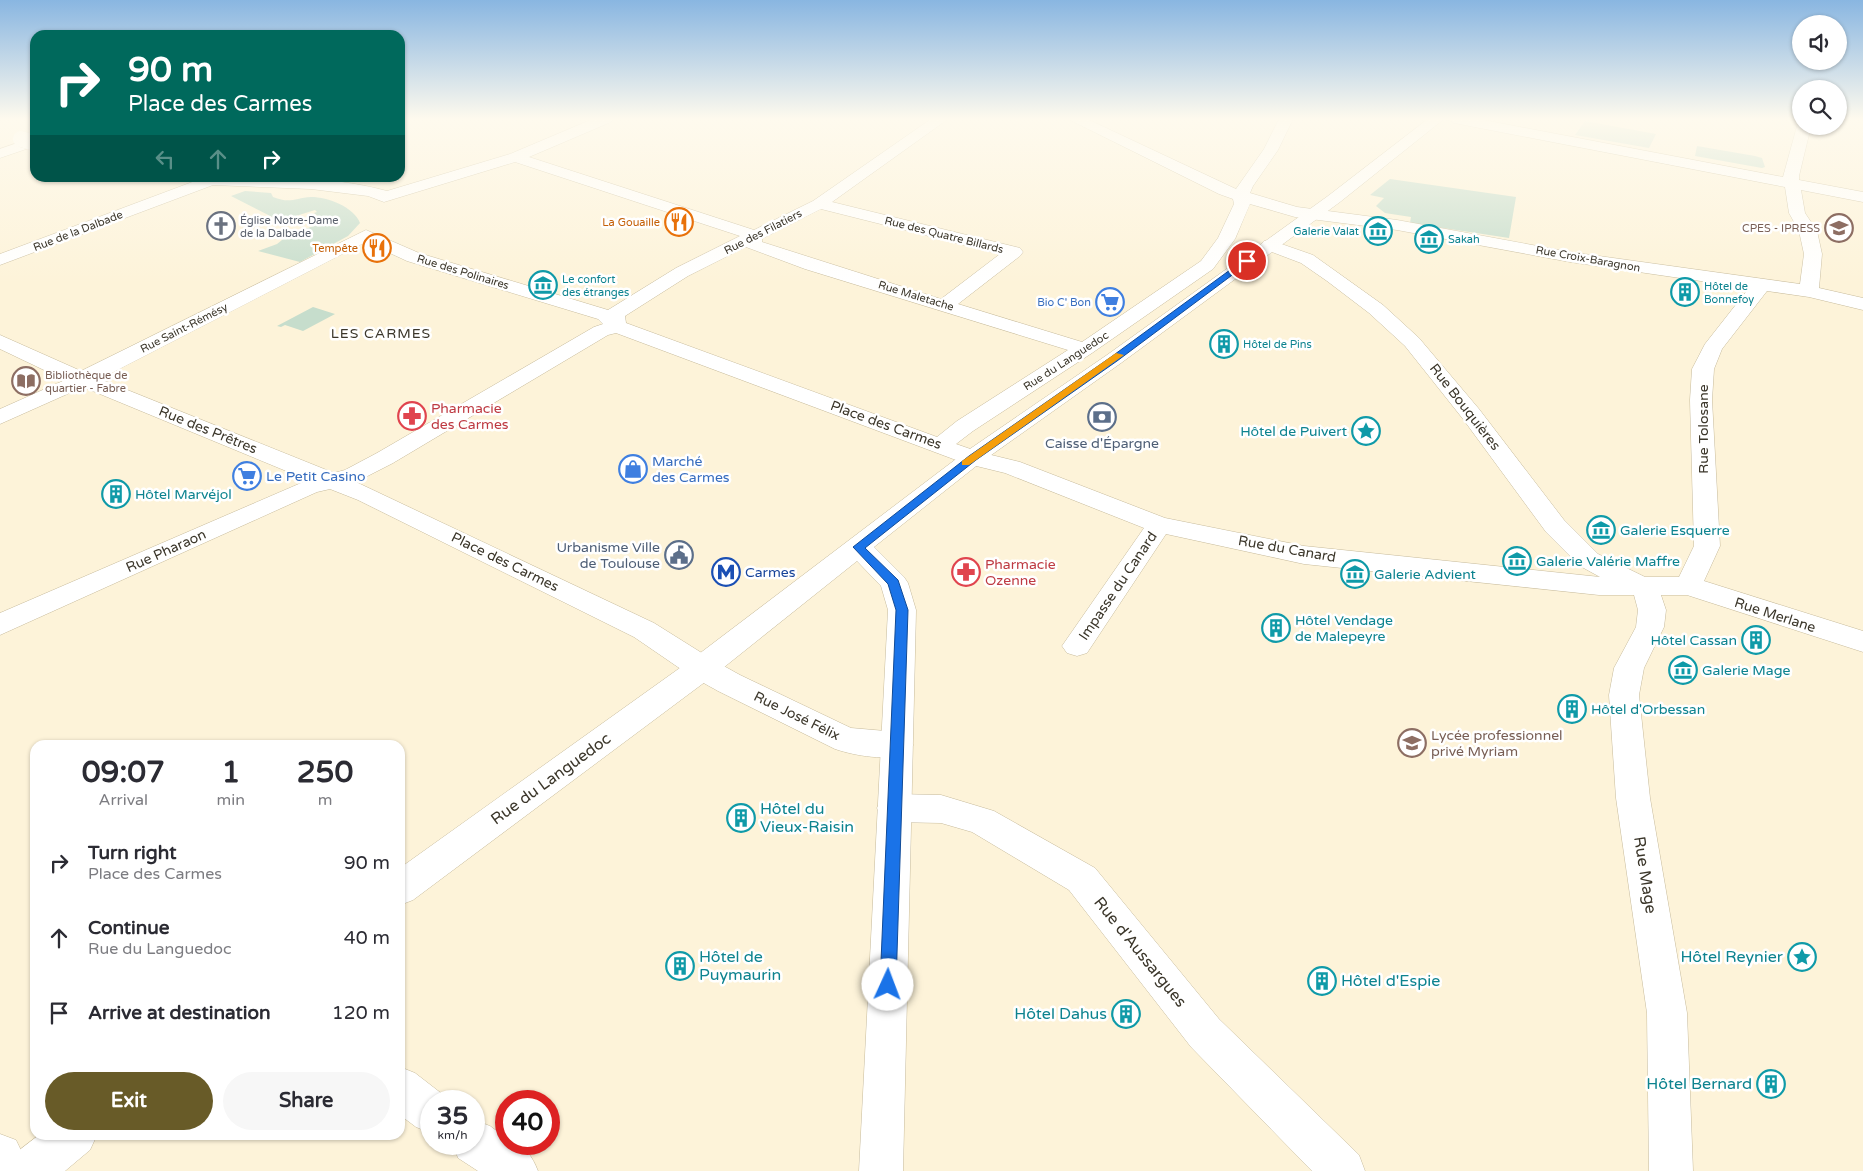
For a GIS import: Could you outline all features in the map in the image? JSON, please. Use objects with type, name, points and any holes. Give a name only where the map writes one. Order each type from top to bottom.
[{"type":"street","points":[[384,197],[460,174]]},
{"type":"street","points":[[565,174],[754,237]]},
{"type":"street","name":"Rue des Filatiers","points":[[617,326],[615,314],[682,272],[819,204],[865,174]]},
{"type":"street","name":"Rue Croix-Baragnon","points":[[1185,174],[1243,191],[1295,212],[1396,225],[1570,258],[1761,286],[1809,291],[1863,304]]},
{"type":"street","points":[[1243,191],[1255,174]]},
{"type":"street","name":"Rue du Languedoc","points":[[972,458],[1114,359],[1366,174]]},
{"type":"street","points":[[1742,174],[1863,197]]},
{"type":"street","points":[[1792,174],[1797,213],[1808,231],[1813,254],[1809,291]]},
{"type":"street","name":"Rue de la Dalbade","points":[[0,260],[200,182]]},
{"type":"street","points":[[277,182],[369,191],[384,195],[384,197]]},
{"type":"street","name":"Rue du Languedoc","points":[[941,446],[970,423],[1085,350],[1207,265],[1226,239],[1242,204],[1243,191]]},
{"type":"street","points":[[373,223],[384,197]]},
{"type":"street","name":"Rue des Quatre Billards","points":[[819,204],[1014,252],[945,304]]},
{"type":"street","name":"Rue des Polinaires","points":[[373,223],[413,257],[605,315],[617,326]]},
{"type":"street","name":"Rue Saint-Rémésy","points":[[0,418],[83,379],[373,223]]},
{"type":"street","name":"Rue Maletache","points":[[754,237],[753,245],[811,265],[945,304],[1085,350]]},
{"type":"street","name":"Rue Bouquières","points":[[1270,245],[1307,259],[1334,277],[1384,316],[1412,342],[1471,414],[1555,526],[1589,560],[1643,587]]},
{"type":"street","name":"Rue Tolosane","points":[[1688,586],[1707,546],[1702,400],[1703,369],[1712,348],[1761,286]]},
{"type":"street","points":[[333,480],[354,475],[600,331],[617,326]]},
{"type":"street","name":"Place des Carmes","points":[[617,326],[972,458]]},
{"type":"street","name":"Rue des Prêtres","points":[[0,341],[83,379],[311,473],[333,480]]},
{"type":"street","points":[[702,668],[972,458]]},
{"type":"street","name":"Rue du Canard","points":[[972,458],[1012,467],[1159,525],[1304,555],[1598,586],[1688,586]]},
{"type":"street","name":"Place des Carmes","points":[[333,480],[447,533],[644,630],[702,668]]},
{"type":"street","name":"Rue Pharaon","points":[[0,625],[308,487],[333,480]]},
{"type":"street","name":"Impasse du Canard","points":[[1077,646],[1159,525]]},
{"type":"street","points":[[859,547],[894,583],[902,610],[881,1171]]},
{"type":"street","name":"Rue Merlane","points":[[1688,586],[1863,642]]},
{"type":"street","name":"Rue Mage","points":[[1643,587],[1650,600],[1652,610],[1650,627],[1629,668],[1624,695],[1633,798],[1667,1013],[1671,1171]]},
{"type":"street","name":"Rue du Languedoc","points":[[405,885],[702,668]]},
{"type":"street","name":"Rue José Félix","points":[[702,668],[846,740],[897,745]]},
{"type":"street","name":"Rue d'Aussargues","points":[[894,808],[941,809],[982,821],[1082,879],[1205,1033],[1343,1171]]},
{"type":"street","points":[[405,1092],[420,1103]]},
{"type":"street","points":[[29,1171],[69,1140]]},
{"type":"street","points":[[485,1150],[516,1171]]},
{"type":"street","points":[[0,1156],[9,1171]]},
{"type":"green space","points":[[1390,179],[1516,197],[1509,238],[1410,223],[1411,217],[1385,213],[1376,206],[1384,198],[1370,195]]},
{"type":"green space","points":[[245,191],[271,193],[273,197],[284,200],[318,197],[340,204],[352,212],[360,223],[348,236],[300,262],[258,251],[277,244],[287,236],[329,220],[323,220],[314,213],[317,212],[315,210],[280,221],[231,196]]},
{"type":"green space","points":[[313,307],[335,314],[303,331],[285,325],[277,326]]},
{"type":"slow traffic","points":[[966,463],[1119,355]]},
{"type":"place","name":"La Gouaille","points":[[679,222]]},
{"type":"place","name":"Église Notre-Dame de la Dalbade","points":[[221,226]]},
{"type":"place","name":"CPES - IPRESS","points":[[1839,228]]},
{"type":"place","name":"Galerie Valat","points":[[1378,231]]},
{"type":"place","name":"Sakah","points":[[1429,239]]},
{"type":"place","name":"Tempête","points":[[377,248]]},
{"type":"place","name":"Le confort des étranges","points":[[543,285]]},
{"type":"place","name":"Hôtel de Bonnefoy","points":[[1685,292]]},
{"type":"place","name":"Bio C' Bon","points":[[1110,302]]},
{"type":"place","name":"Hôtel de Pins","points":[[1224,344]]},
{"type":"place","name":"Bibliothèque de quartier - Fabre","points":[[26,381]]},
{"type":"place","name":"Pharmacie des Carmes","points":[[412,416]]},
{"type":"place","name":"Caisse d'Épargne","points":[[1102,417]]},
{"type":"place","name":"Hôtel de Puivert","points":[[1366,431]]},
{"type":"place","name":"Marché des Carmes","points":[[633,469]]},
{"type":"place","name":"Le Petit Casino","points":[[247,476]]},
{"type":"place","name":"Hôtel Marvéjol","points":[[116,494]]},
{"type":"place","name":"Galerie Esquerre","points":[[1601,530]]},
{"type":"place","name":"Urbanisme Ville de Toulouse","points":[[679,555]]},
{"type":"place","name":"Galerie Valérie Maffre","points":[[1517,561]]},
{"type":"place","name":"Carmes","points":[[726,572]]},
{"type":"place","name":"Pharmacie Ozenne","points":[[966,572]]},
{"type":"place","name":"Galerie Advient","points":[[1355,574]]},
{"type":"place","name":"Hôtel Vendage de Malepeyre","points":[[1276,628]]},
{"type":"place","name":"Hôtel Cassan","points":[[1756,640]]},
{"type":"place","name":"Galerie Mage","points":[[1683,670]]},
{"type":"place","name":"Hôtel d'Orbessan","points":[[1572,709]]},
{"type":"place","name":"Lycée professionnel privé Myriam","points":[[1412,743]]},
{"type":"place","name":"Hôtel du Vieux-Raisin","points":[[741,818]]},
{"type":"place","name":"Hôtel Reynier","points":[[1802,957]]},
{"type":"place","name":"Hôtel de Puymaurin","points":[[680,966]]},
{"type":"place","name":"Hôtel d'Espie","points":[[1322,981]]},
{"type":"place","name":"Hôtel Dahus","points":[[1126,1014]]},
{"type":"place","name":"Hôtel Bernard","points":[[1771,1084]]},
{"type":"district","name":"LES CARMES","points":[[381,333]]},
{"type":"route","points":[[888,985],[902,610],[894,583],[859,547],[972,458],[1114,359],[1247,261]]}]
